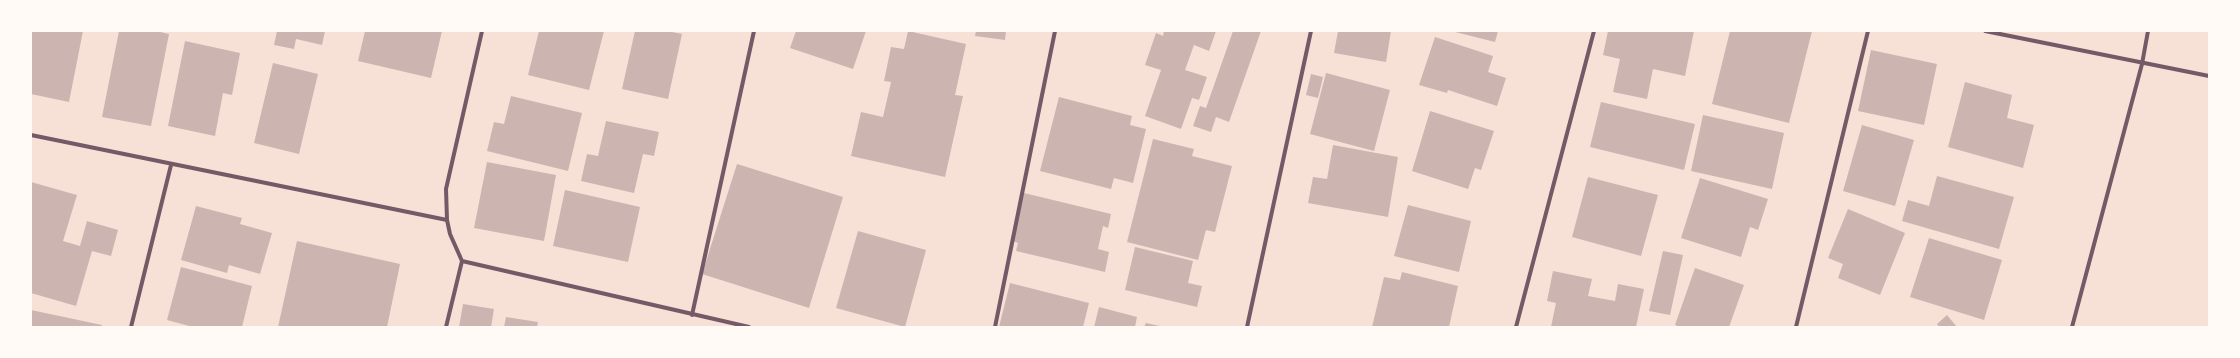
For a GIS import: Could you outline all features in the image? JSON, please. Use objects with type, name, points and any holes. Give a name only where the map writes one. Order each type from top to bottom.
[{"type":"street","points":[[446,327],[462,261],[446,220],[446,189],[482,31]]},
{"type":"street","points":[[692,315],[754,31]]},
{"type":"street","points":[[995,327],[1055,31]]},
{"type":"street","points":[[1248,327],[1311,31]]},
{"type":"street","points":[[1516,327],[1594,31]]},
{"type":"street","points":[[1796,327],[1868,31]]},
{"type":"street","points":[[1985,31],[2142,64],[2209,76]]},
{"type":"street","points":[[2072,327],[2142,64],[2148,31]]},
{"type":"street","points":[[31,135],[171,165],[446,220]]},
{"type":"street","points":[[130,327],[171,165]]},
{"type":"street","points":[[462,261],[749,327]]},
{"type":"building","points":[[31,31],[83,31],[69,102],[31,94]]},
{"type":"building","points":[[119,31],[156,31],[169,34],[151,126],[102,117]]},
{"type":"building","points":[[277,31],[325,31],[322,45],[296,39],[294,49],[274,45]]},
{"type":"building","points":[[365,31],[442,31],[431,78],[358,61]]},
{"type":"building","points":[[539,31],[604,31],[589,90],[528,75]]},
{"type":"building","points":[[635,31],[667,31],[682,34],[668,99],[622,89]]},
{"type":"building","points":[[796,31],[866,31],[853,69],[790,48]]},
{"type":"building","points":[[908,31],[966,44],[955,95],[963,96],[945,177],[851,156],[861,112],[883,117],[891,82],[884,81],[891,47],[904,49]]},
{"type":"building","points":[[976,31],[1006,31],[1005,40],[975,36]]},
{"type":"building","points":[[1164,31],[1216,31],[1209,51],[1194,45],[1185,70],[1207,77],[1199,100],[1192,98],[1181,129],[1145,116],[1161,70],[1145,65],[1156,33],[1163,36]]},
{"type":"building","points":[[1233,31],[1261,31],[1229,122],[1216,117],[1211,132],[1193,126],[1200,106],[1206,108]]},
{"type":"building","points":[[1338,31],[1391,31],[1386,62],[1334,53]]},
{"type":"building","points":[[1451,31],[1498,31],[1495,42]]},
{"type":"building","points":[[1608,31],[1694,31],[1685,76],[1653,69],[1647,99],[1613,92],[1620,59],[1603,55]]},
{"type":"building","points":[[1730,31],[1812,31],[1789,123],[1712,104]]},
{"type":"building","points":[[1435,37],[1493,56],[1488,72],[1506,78],[1497,106],[1448,90],[1447,93],[1419,85]]},
{"type":"building","points":[[185,41],[240,53],[232,95],[223,93],[215,136],[168,126]]},
{"type":"building","points":[[1871,50],[1937,64],[1924,125],[1858,111]]},
{"type":"building","points":[[273,63],[318,74],[299,154],[254,143]]},
{"type":"building","points":[[1326,73],[1390,90],[1374,151],[1310,134]]},
{"type":"building","points":[[1311,74],[1323,77],[1318,98],[1306,95]]},
{"type":"building","points":[[1965,82],[2012,95],[2007,118],[2034,125],[2023,168],[1948,147]]},
{"type":"building","points":[[511,96],[582,113],[568,171],[487,151],[494,122],[504,124]]},
{"type":"building","points":[[1059,97],[1132,116],[1130,125],[1146,129],[1133,183],[1114,178],[1111,189],[1040,171]]},
{"type":"building","points":[[1601,102],[1695,124],[1684,170],[1590,147]]},
{"type":"building","points":[[1430,111],[1494,131],[1481,170],[1475,168],[1468,189],[1412,171]]},
{"type":"building","points":[[1703,115],[1784,133],[1772,189],[1691,171]]},
{"type":"building","points":[[606,121],[659,132],[654,156],[643,154],[634,193],[581,181],[587,154],[598,156]]},
{"type":"building","points":[[1862,125],[1914,140],[1895,206],[1843,191]]},
{"type":"building","points":[[1153,139],[1194,149],[1192,156],[1232,166],[1215,232],[1206,230],[1198,260],[1127,242]]},
{"type":"building","points":[[1333,145],[1398,157],[1388,217],[1308,203],[1313,177],[1327,179]]},
{"type":"building","points":[[487,162],[556,175],[544,241],[474,228]]},
{"type":"building","points":[[737,164],[843,197],[809,308],[702,274]]},
{"type":"building","points":[[1937,176],[2014,197],[1999,249],[1902,221],[1908,200],[1929,206]]},
{"type":"building","points":[[1588,177],[1658,195],[1641,256],[1572,237]]},
{"type":"building","points":[[1700,178],[1768,199],[1758,230],[1750,227],[1741,257],[1681,238]]},
{"type":"building","points":[[31,182],[77,195],[63,241],[80,246],[87,221],[118,230],[111,256],[92,251],[76,306],[31,293]]},
{"type":"building","points":[[565,190],[640,207],[628,262],[553,246]]},
{"type":"building","points":[[1024,193],[1111,214],[1108,228],[1103,226],[1098,249],[1109,252],[1105,272],[1016,251],[1018,243],[1013,241]]},
{"type":"building","points":[[1408,205],[1471,221],[1459,272],[1394,256]]},
{"type":"building","points":[[196,206],[242,218],[240,224],[272,233],[260,274],[229,265],[227,273],[181,260]]},
{"type":"building","points":[[1848,209],[1905,233],[1880,295],[1838,278],[1843,264],[1828,258]]},
{"type":"building","points":[[858,231],[926,250],[905,327],[836,308]]},
{"type":"building","points":[[1929,238],[2002,260],[1984,320],[1910,297]]},
{"type":"building","points":[[297,241],[400,264],[387,327],[278,327]]},
{"type":"building","points":[[1135,247],[1193,261],[1188,283],[1202,286],[1197,307],[1125,290]]},
{"type":"building","points":[[1663,251],[1683,255],[1670,315],[1649,311]]},
{"type":"building","points":[[181,267],[252,286],[242,327],[193,327],[167,320]]},
{"type":"building","points":[[1695,268],[1744,285],[1729,327],[1680,327],[1675,325]]},
{"type":"building","points":[[1553,271],[1592,279],[1588,296],[1615,301],[1618,284],[1644,289],[1636,327],[1551,327],[1556,303],[1547,301]]},
{"type":"building","points":[[1402,272],[1458,286],[1449,327],[1372,327],[1384,277],[1400,280]]},
{"type":"building","points":[[1010,283],[1089,303],[1083,327],[999,327]]},
{"type":"building","points":[[463,304],[494,309],[491,327],[459,327]]},
{"type":"building","points":[[1099,307],[1137,317],[1135,327],[1094,327]]},
{"type":"building","points":[[31,310],[102,325],[101,327],[31,327]]},
{"type":"building","points":[[1947,315],[1957,327],[1939,327],[1937,324]]},
{"type":"building","points":[[506,317],[538,322],[537,327],[504,327]]},
{"type":"building","points":[[1146,323],[1160,326],[1160,327],[1144,327]]}]
